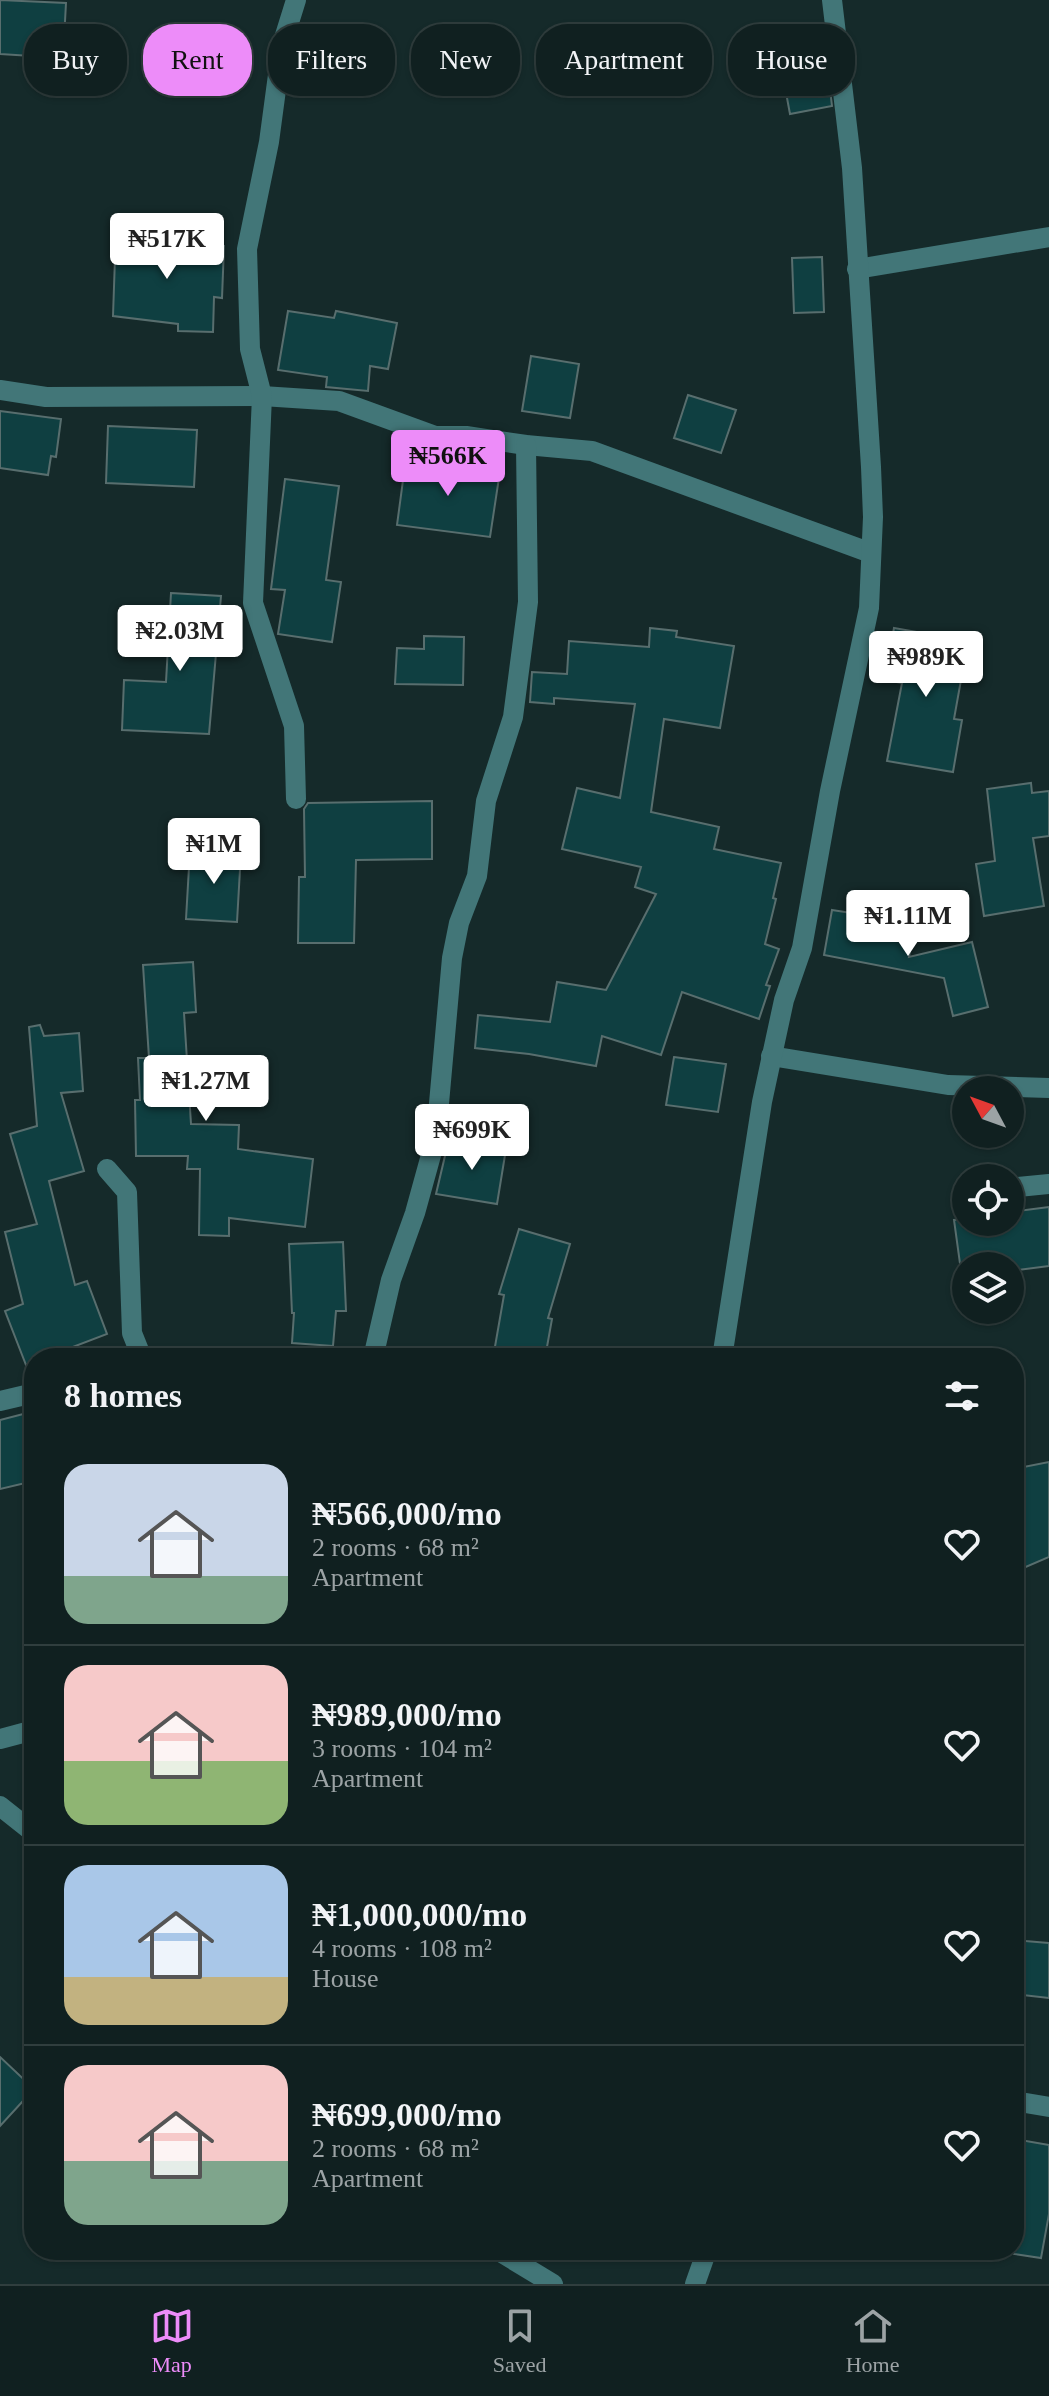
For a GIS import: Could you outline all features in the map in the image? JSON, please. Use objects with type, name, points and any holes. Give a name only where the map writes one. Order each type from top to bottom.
[{"type":"street","points":[[296,0],[282,45],[269,142],[247,249],[250,349],[262,396],[253,603],[294,726],[296,799]]},
{"type":"street","points":[[724,1348],[771,1056],[784,1000],[802,948],[830,791],[869,608],[871,467],[852,168],[832,0]]},
{"type":"street","points":[[857,269],[1049,237]]},
{"type":"street","points":[[0,390],[46,397],[262,396],[339,401],[435,436],[466,436],[592,451],[871,553]]},
{"type":"street","points":[[375,1348],[391,1280],[415,1213],[436,1137],[452,958],[459,923],[477,876],[486,801],[513,717],[528,602],[526,445]]},
{"type":"street","points":[[771,1056],[948,1085],[1049,1088]]},
{"type":"street","points":[[107,1169],[127,1192],[132,1333],[138,1348]]},
{"type":"street","points":[[1024,1186],[1049,1184]]},
{"type":"street","points":[[0,1401],[24,1395]]},
{"type":"street","points":[[0,1739],[24,1733]]},
{"type":"street","points":[[0,1806],[24,1825]]},
{"type":"street","points":[[1024,2103],[1049,2107]]},
{"type":"street","points":[[513,2260],[553,2284]]},
{"type":"street","points":[[695,2284],[703,2260]]},
{"type":"building","points":[[0,0],[66,3],[65,24],[24,24],[24,56],[0,54]]},
{"type":"building","points":[[787,96],[831,96],[832,106],[790,114]]},
{"type":"building","points":[[116,231],[164,237],[163,244],[224,246],[222,298],[214,297],[213,332],[178,331],[178,324],[113,316]]},
{"type":"building","points":[[822,257],[824,312],[794,313],[792,258]]},
{"type":"building","points":[[288,311],[334,318],[336,311],[397,323],[388,369],[370,366],[368,391],[326,387],[327,377],[278,370]]},
{"type":"building","points":[[531,356],[579,364],[570,418],[522,411]]},
{"type":"building","points":[[688,395],[736,410],[721,453],[674,438]]},
{"type":"building","points":[[0,411],[61,419],[56,457],[51,456],[48,475],[0,468]]},
{"type":"building","points":[[108,426],[197,430],[194,487],[106,483]]},
{"type":"building","points":[[406,458],[500,471],[490,537],[397,525]]},
{"type":"building","points":[[285,479],[339,486],[326,580],[341,582],[332,642],[278,634],[285,590],[271,589]]},
{"type":"building","points":[[171,593],[221,596],[209,734],[122,730],[124,680],[166,682]]},
{"type":"building","points":[[650,628],[677,631],[676,637],[734,646],[720,728],[664,719],[651,812],[719,827],[714,849],[781,863],[765,944],[779,949],[766,985],[770,986],[759,1019],[682,992],[661,1055],[602,1036],[596,1066],[475,1048],[478,1015],[550,1022],[557,982],[606,990],[656,894],[635,887],[641,867],[562,849],[577,788],[620,798],[635,704],[554,698],[554,704],[530,702],[532,672],[567,674],[569,641],[649,647]]},
{"type":"building","points":[[894,628],[968,641],[954,719],[962,720],[953,772],[887,761],[902,683],[885,680]]},
{"type":"building","points":[[424,636],[464,637],[463,685],[395,684],[397,648],[424,649]]},
{"type":"building","points":[[1031,783],[1032,793],[1049,791],[1049,836],[1033,838],[1044,906],[984,916],[976,864],[995,861],[987,789]]},
{"type":"building","points":[[432,801],[432,859],[356,860],[354,943],[298,943],[299,877],[305,877],[304,809],[308,803]]},
{"type":"building","points":[[190,850],[241,852],[237,922],[186,919]]},
{"type":"building","points":[[832,910],[871,916],[870,926],[913,933],[909,957],[972,942],[988,1007],[953,1016],[944,978],[824,955]]},
{"type":"building","points":[[193,962],[196,1012],[184,1013],[191,1124],[239,1125],[238,1149],[313,1159],[305,1227],[229,1218],[229,1236],[199,1235],[200,1169],[187,1169],[188,1156],[136,1156],[135,1100],[140,1100],[138,1058],[149,1058],[143,965]]},
{"type":"building","points":[[40,1025],[44,1036],[79,1033],[83,1091],[61,1093],[84,1171],[49,1181],[75,1285],[87,1281],[107,1334],[70,1348],[24,1348],[24,1360],[5,1311],[23,1304],[5,1232],[37,1224],[10,1134],[37,1126],[29,1027]]},
{"type":"building","points":[[674,1057],[726,1064],[718,1112],[666,1105]]},
{"type":"building","points":[[449,1139],[506,1149],[497,1204],[436,1194]]},
{"type":"building","points":[[1049,1207],[1049,1266],[1024,1269],[1024,1252],[958,1252],[956,1236],[1024,1236],[1024,1210]]},
{"type":"building","points":[[519,1229],[570,1244],[548,1318],[552,1319],[547,1348],[495,1348],[504,1295],[499,1294]]},
{"type":"building","points":[[343,1242],[346,1311],[336,1311],[333,1346],[292,1343],[294,1313],[289,1244]]},
{"type":"building","points":[[24,1414],[24,1483],[0,1489],[0,1420]]},
{"type":"building","points":[[1049,1462],[1049,1557],[1024,1568],[1024,1467]]},
{"type":"building","points":[[1024,1941],[1049,1943],[1049,1998],[1024,1995]]},
{"type":"building","points":[[0,2057],[24,2080],[24,2100],[0,2126]]},
{"type":"building","points":[[1024,2141],[1049,2145],[1049,2214],[1041,2258],[1024,2255]]}]
